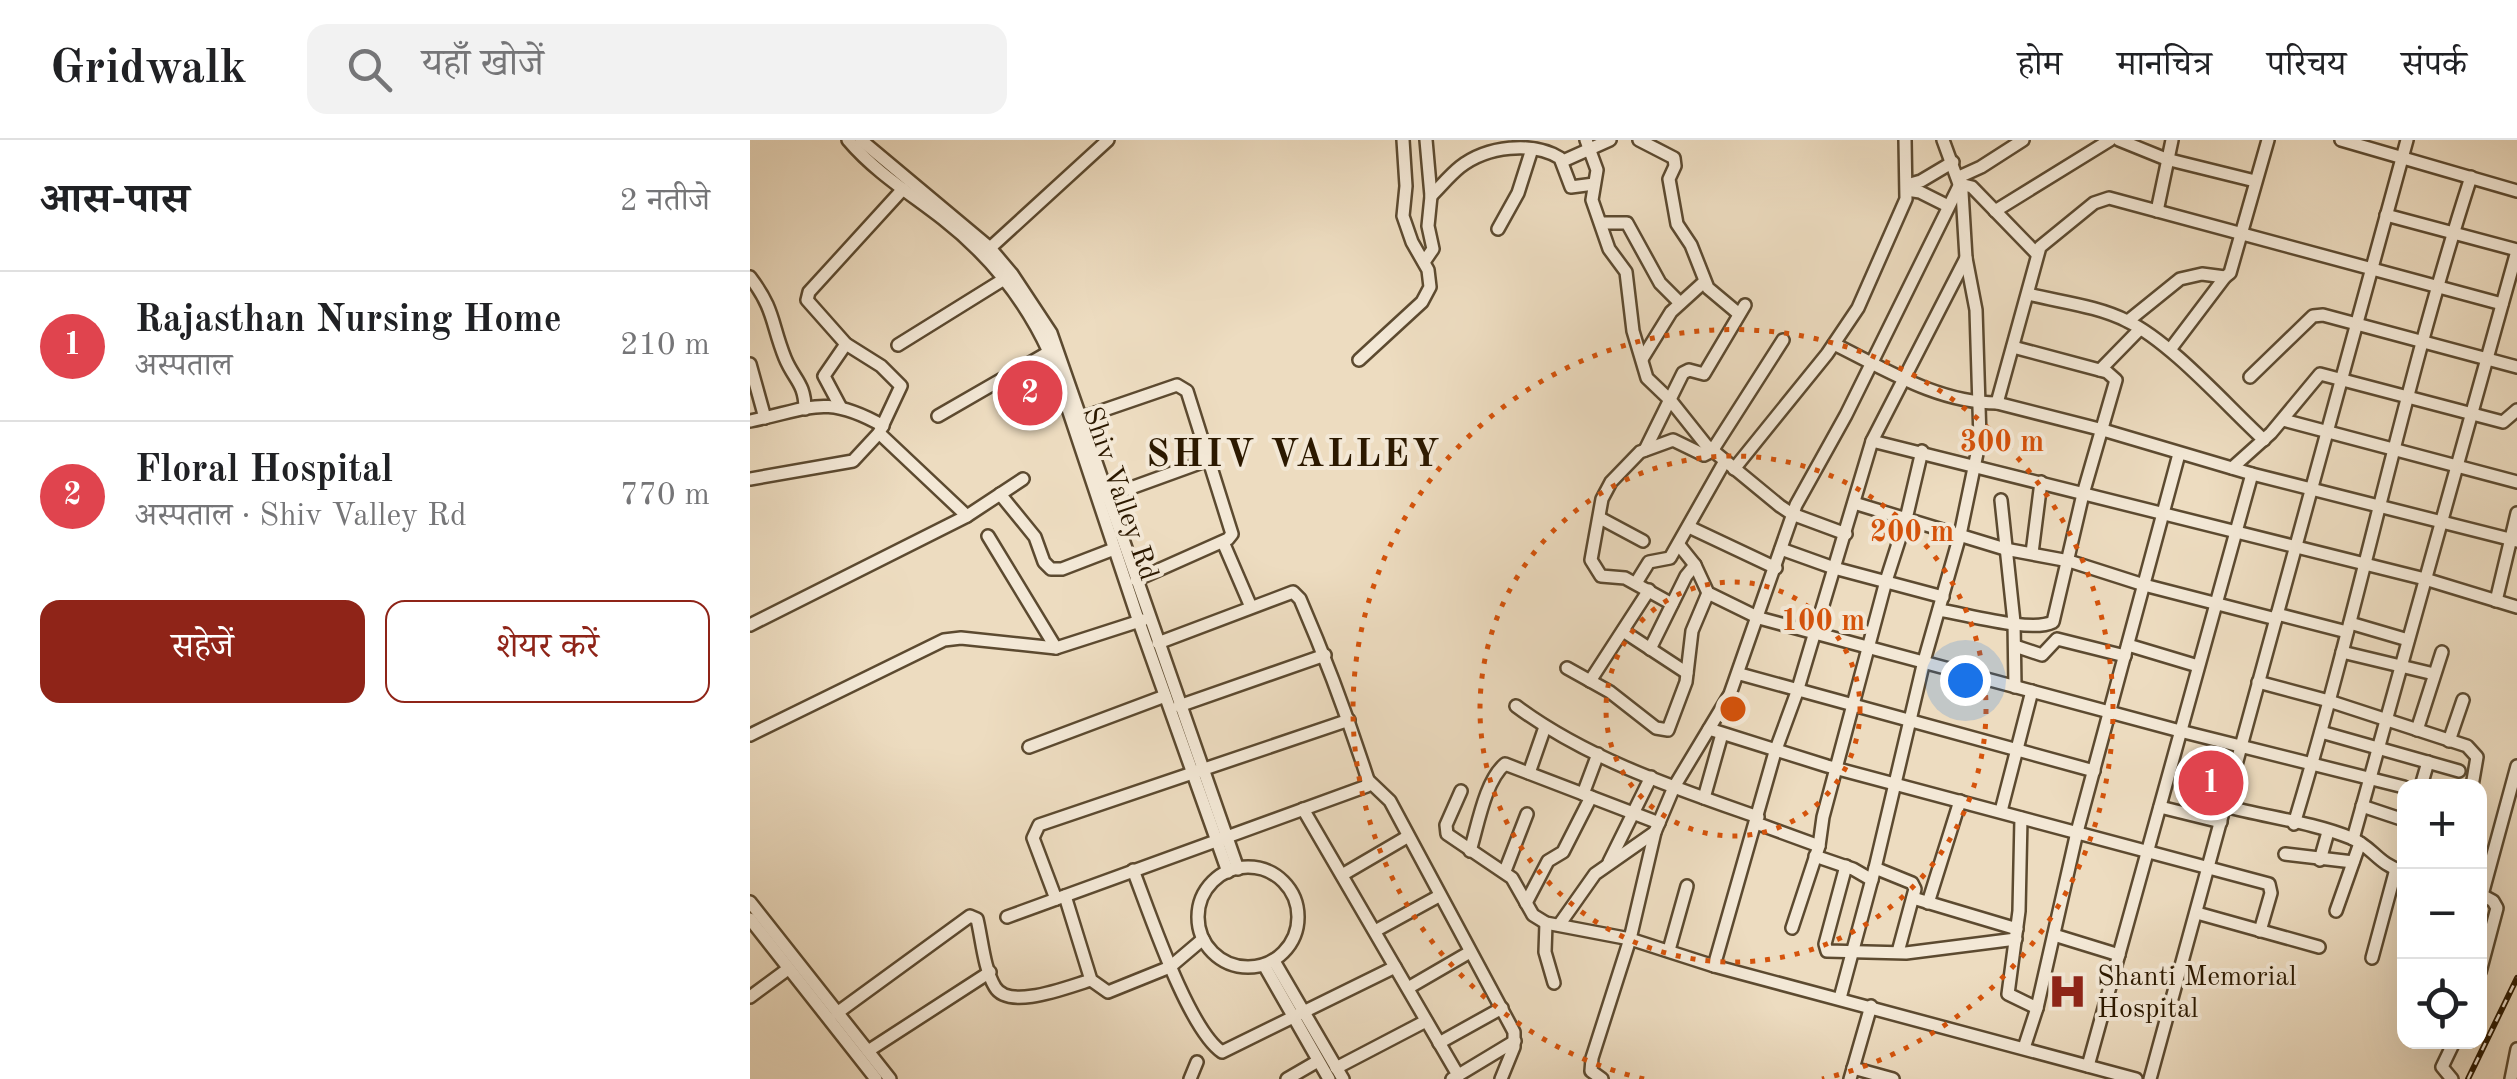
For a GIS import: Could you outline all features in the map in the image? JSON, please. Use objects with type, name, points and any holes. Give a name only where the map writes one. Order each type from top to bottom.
[{"type":"street","name":"Shiv Valley Rd","points":[[848,140],[864,159],[1009,276],[1037,327],[1136,580],[1165,696],[1233,870]]},
{"type":"street","name":"Shiv Valley Rd","points":[[861,140],[990,248],[1051,333],[1114,549],[1158,643],[1196,771]]},
{"type":"street","points":[[990,248],[1108,140]]},
{"type":"street","points":[[1424,262],[1433,249],[1428,226],[1431,196],[1426,140]]},
{"type":"street","points":[[1563,161],[1588,144],[1610,140]]},
{"type":"street","points":[[1636,583],[1648,562],[1667,560],[1729,465],[1834,344],[1858,308],[1907,188],[1904,140]]},
{"type":"street","points":[[1942,140],[1947,166],[1960,181],[1972,186],[2037,254]]},
{"type":"street","points":[[1593,1076],[1592,1058],[1630,939],[1657,827],[1674,787],[1740,674],[1792,514],[1960,181],[2023,140]]},
{"type":"street","points":[[1995,211],[2110,140]]},
{"type":"street","points":[[2119,140],[2166,160],[2255,181]]},
{"type":"street","points":[[2158,210],[2172,140]]},
{"type":"street","points":[[2172,346],[2230,273],[2268,140]]},
{"type":"street","points":[[2341,140],[2517,191]]},
{"type":"street","points":[[2150,1079],[2407,140]]},
{"type":"street","points":[[1359,360],[1422,302],[1431,280],[1403,216],[1407,141]]},
{"type":"street","points":[[1644,141],[1676,161],[1670,180],[1674,214],[1692,245],[1704,282],[1742,310],[1707,370],[1701,375],[1689,370],[1682,373],[1645,450]]},
{"type":"street","points":[[1588,144],[1597,170],[1592,200],[1609,250],[1624,268],[1629,310],[1647,378],[1729,465],[1792,514],[1846,534]]},
{"type":"street","points":[[1431,196],[1469,162],[1504,145],[1552,154],[1563,161],[1569,186],[1594,184]]},
{"type":"street","points":[[1498,228],[1518,192],[1532,149]]},
{"type":"street","points":[[1907,188],[1947,166]]},
{"type":"street","points":[[1930,197],[1947,166]]},
{"type":"street","points":[[2294,824],[2423,341],[2472,177]]},
{"type":"street","points":[[1840,998],[1874,874],[1924,661],[1960,535],[1980,439],[1976,310],[1966,258],[1960,181]]},
{"type":"street","points":[[750,479],[853,461],[881,430],[901,386],[882,366],[846,344],[807,300],[903,188]]},
{"type":"street","points":[[1907,188],[1948,206]]},
{"type":"street","points":[[1997,403],[2037,254],[2054,232],[2109,198],[2502,304]]},
{"type":"street","points":[[2336,911],[2353,862],[2362,806],[2471,414],[2502,304],[2513,282],[2517,250],[2386,215]]},
{"type":"street","points":[[1602,224],[1626,223],[1651,268],[1680,303]]},
{"type":"street","points":[[1714,966],[1775,752],[1797,692],[1872,441],[1966,258]]},
{"type":"street","points":[[1627,280],[1651,268]]},
{"type":"street","points":[[2128,321],[2180,278],[2202,274],[2225,277]]},
{"type":"street","points":[[898,345],[1009,276]]},
{"type":"street","points":[[750,277],[771,307],[785,359],[805,392],[805,410]]},
{"type":"street","points":[[1642,359],[1680,303],[1704,282]]},
{"type":"street","points":[[2028,294],[2128,321],[2140,328],[2190,369],[2264,440]]},
{"type":"street","points":[[2250,378],[2313,316],[2322,315],[2517,367]]},
{"type":"street","points":[[2100,370],[2140,328]]},
{"type":"street","points":[[1672,604],[1625,578],[1601,576],[1594,568],[1591,550],[1605,492],[1645,450],[1673,440],[1704,455],[1712,451],[1783,340]]},
{"type":"street","points":[[846,344],[824,376],[840,406],[881,430],[967,516]]},
{"type":"street","points":[[1834,344],[1927,389],[2103,430],[2311,490],[2514,541]]},
{"type":"street","points":[[1781,550],[1886,581],[1941,603],[2014,622],[2044,626],[2053,622],[2116,380],[2100,370],[2013,348]]},
{"type":"street","points":[[938,416],[1049,352]]},
{"type":"street","points":[[750,364],[765,418]]},
{"type":"street","points":[[2232,468],[2283,420],[2315,377],[2326,374],[2504,422],[2517,410]]},
{"type":"street","points":[[1076,419],[1181,386],[1187,390],[1232,536],[1136,580]]},
{"type":"street","points":[[750,421],[840,406]]},
{"type":"street","points":[[2283,420],[2517,482]]},
{"type":"street","points":[[1872,441],[2425,579],[2517,607]]},
{"type":"street","points":[[1792,928],[1817,851],[1922,451]]},
{"type":"street","points":[[2024,1048],[2179,454]]},
{"type":"street","points":[[1106,497],[1208,460]]},
{"type":"street","points":[[2088,1066],[2252,474]]},
{"type":"street","points":[[750,625],[967,516],[1023,479]]},
{"type":"street","points":[[2032,553],[2042,482]]},
{"type":"street","points":[[1000,494],[1035,537],[1044,562],[1051,569],[1062,569],[1114,549]]},
{"type":"street","points":[[2001,500],[2014,622],[2015,687]]},
{"type":"street","points":[[1854,504],[2005,549],[2069,561],[2214,603],[2408,640]]},
{"type":"street","points":[[2496,601],[2514,541],[2517,513]]},
{"type":"street","points":[[1600,518],[1643,542]]},
{"type":"street","points":[[1689,526],[1776,568]]},
{"type":"street","points":[[988,536],[1056,648]]},
{"type":"street","points":[[1222,542],[1251,607]]},
{"type":"street","points":[[1679,545],[1695,565],[1708,593],[1759,618],[2397,785]]},
{"type":"street","points":[[1650,649],[1695,565]]},
{"type":"street","points":[[1590,680],[1648,590]]},
{"type":"street","points":[[1158,643],[1293,592],[1300,599],[1349,720],[1368,780],[1385,793],[1502,1008],[1515,1040],[1501,1079]]},
{"type":"street","points":[[1567,668],[1664,731],[1670,728],[1687,672],[1692,631],[1708,593]]},
{"type":"street","points":[[750,735],[944,640],[961,638],[1056,648],[1144,620]]},
{"type":"street","points":[[1622,630],[1687,672]]},
{"type":"street","points":[[2014,646],[2042,655],[2056,639],[2198,666]]},
{"type":"street","points":[[2342,652],[2434,674]]},
{"type":"street","points":[[2416,730],[2442,652]]},
{"type":"street","points":[[1179,706],[1324,656]]},
{"type":"street","points":[[1740,674],[2094,771]]},
{"type":"street","points":[[2258,682],[2329,701],[2474,751],[2477,767],[2474,779]]},
{"type":"street","points":[[2000,811],[2032,691]]},
{"type":"street","points":[[1029,747],[1165,696]]},
{"type":"street","points":[[2450,741],[2463,700]]},
{"type":"street","points":[[1516,706],[1544,727],[1598,754],[1757,820],[1846,866],[1912,882],[1915,889],[1898,952]]},
{"type":"street","points":[[1202,939],[1170,966],[1116,992],[1100,989],[1091,980],[1060,897],[1032,838],[1034,828],[1349,720]]},
{"type":"street","points":[[1529,773],[1544,727]]},
{"type":"street","points":[[1709,729],[1836,769],[2268,884],[2272,893],[2260,930]]},
{"type":"street","points":[[2321,732],[2459,771]]},
{"type":"street","points":[[1704,798],[1722,734]]},
{"type":"street","points":[[1526,903],[1548,860],[1563,852],[1587,795],[1598,754]]},
{"type":"street","points":[[2423,779],[2428,762]]},
{"type":"street","points":[[1470,851],[1500,766],[1505,764],[1632,813],[1657,827]]},
{"type":"street","points":[[2487,873],[2517,766]]},
{"type":"street","points":[[1609,862],[1651,777]]},
{"type":"street","points":[[1007,917],[1364,788],[1368,780]]},
{"type":"street","points":[[1461,791],[1445,830],[1504,871],[1533,915],[1552,924],[1630,939],[1714,966],[2136,1079]]},
{"type":"street","points":[[1928,903],[1960,802]]},
{"type":"street","points":[[2224,806],[2356,841],[2383,864],[2397,870]]},
{"type":"street","points":[[2362,806],[2397,818]]},
{"type":"street","points":[[2160,807],[2221,822]]},
{"type":"street","points":[[1304,809],[1440,1043],[1455,1077],[1515,1040]]},
{"type":"street","points":[[1504,871],[1527,814]]},
{"type":"street","points":[[2021,818],[2017,934],[2008,994],[2037,1008]]},
{"type":"street","points":[[1554,983],[1545,952],[1552,924],[1609,862],[1657,827]]},
{"type":"street","points":[[2320,860],[2328,832]]},
{"type":"street","points":[[1342,875],[1407,837]]},
{"type":"street","points":[[2285,854],[2353,862]]},
{"type":"street","points":[[1846,866],[1825,949],[1831,953],[1898,952],[2017,934]]},
{"type":"street","points":[[1260,868],[1272,872],[1288,886],[1298,908],[1296,932],[1288,948],[1269,963],[1234,966],[1214,954],[1202,939],[1198,920],[1202,896],[1218,876],[1233,870],[1260,868]]},
{"type":"street","points":[[1133,870],[1170,966],[1212,1043],[1222,1052],[1395,967]]},
{"type":"street","points":[[2372,958],[2397,880]]},
{"type":"street","points":[[1669,950],[1687,886]]},
{"type":"street","points":[[1375,932],[1439,896]]},
{"type":"street","points":[[1913,898],[2017,934]]},
{"type":"street","points":[[2487,898],[2496,908],[2487,944]]},
{"type":"street","points":[[750,902],[890,1079]]},
{"type":"street","points":[[2197,912],[2319,947]]},
{"type":"street","points":[[837,1013],[966,917],[977,919],[999,992],[1015,998],[1091,980]]},
{"type":"street","points":[[751,923],[868,1077]]},
{"type":"street","points":[[2054,935],[2120,955]]},
{"type":"street","points":[[1408,988],[1470,952]]},
{"type":"street","points":[[1269,963],[1336,1075]]},
{"type":"street","points":[[750,997],[788,969]]},
{"type":"street","points":[[868,1050],[990,972]]},
{"type":"street","points":[[1871,1006],[1852,1074],[1892,1079]]},
{"type":"street","points":[[1440,1043],[1502,1008]]},
{"type":"street","points":[[1297,1012],[1318,1061],[1336,1075]]},
{"type":"street","points":[[1336,1075],[1426,1021]]},
{"type":"street","points":[[2445,1077],[2443,1063],[2450,1049]]},
{"type":"street","points":[[2511,1079],[2517,1049]]},
{"type":"street","points":[[1287,1079],[1318,1061]]},
{"type":"street","points":[[1190,1079],[1197,1062]]},
{"type":"railway","points":[[2468,1079],[2517,978]]},
{"type":"place","name":"Floral Hospital","points":[[1030,393]]},
{"type":"place","name":"Rajasthan Nursing Home","points":[[2211,783]]},
{"type":"place","name":"Shanti Memorial Hospital","points":[[2067,991]]},
{"type":"district","name":"SHIV VALLEY","points":[[1294,453]]}]
